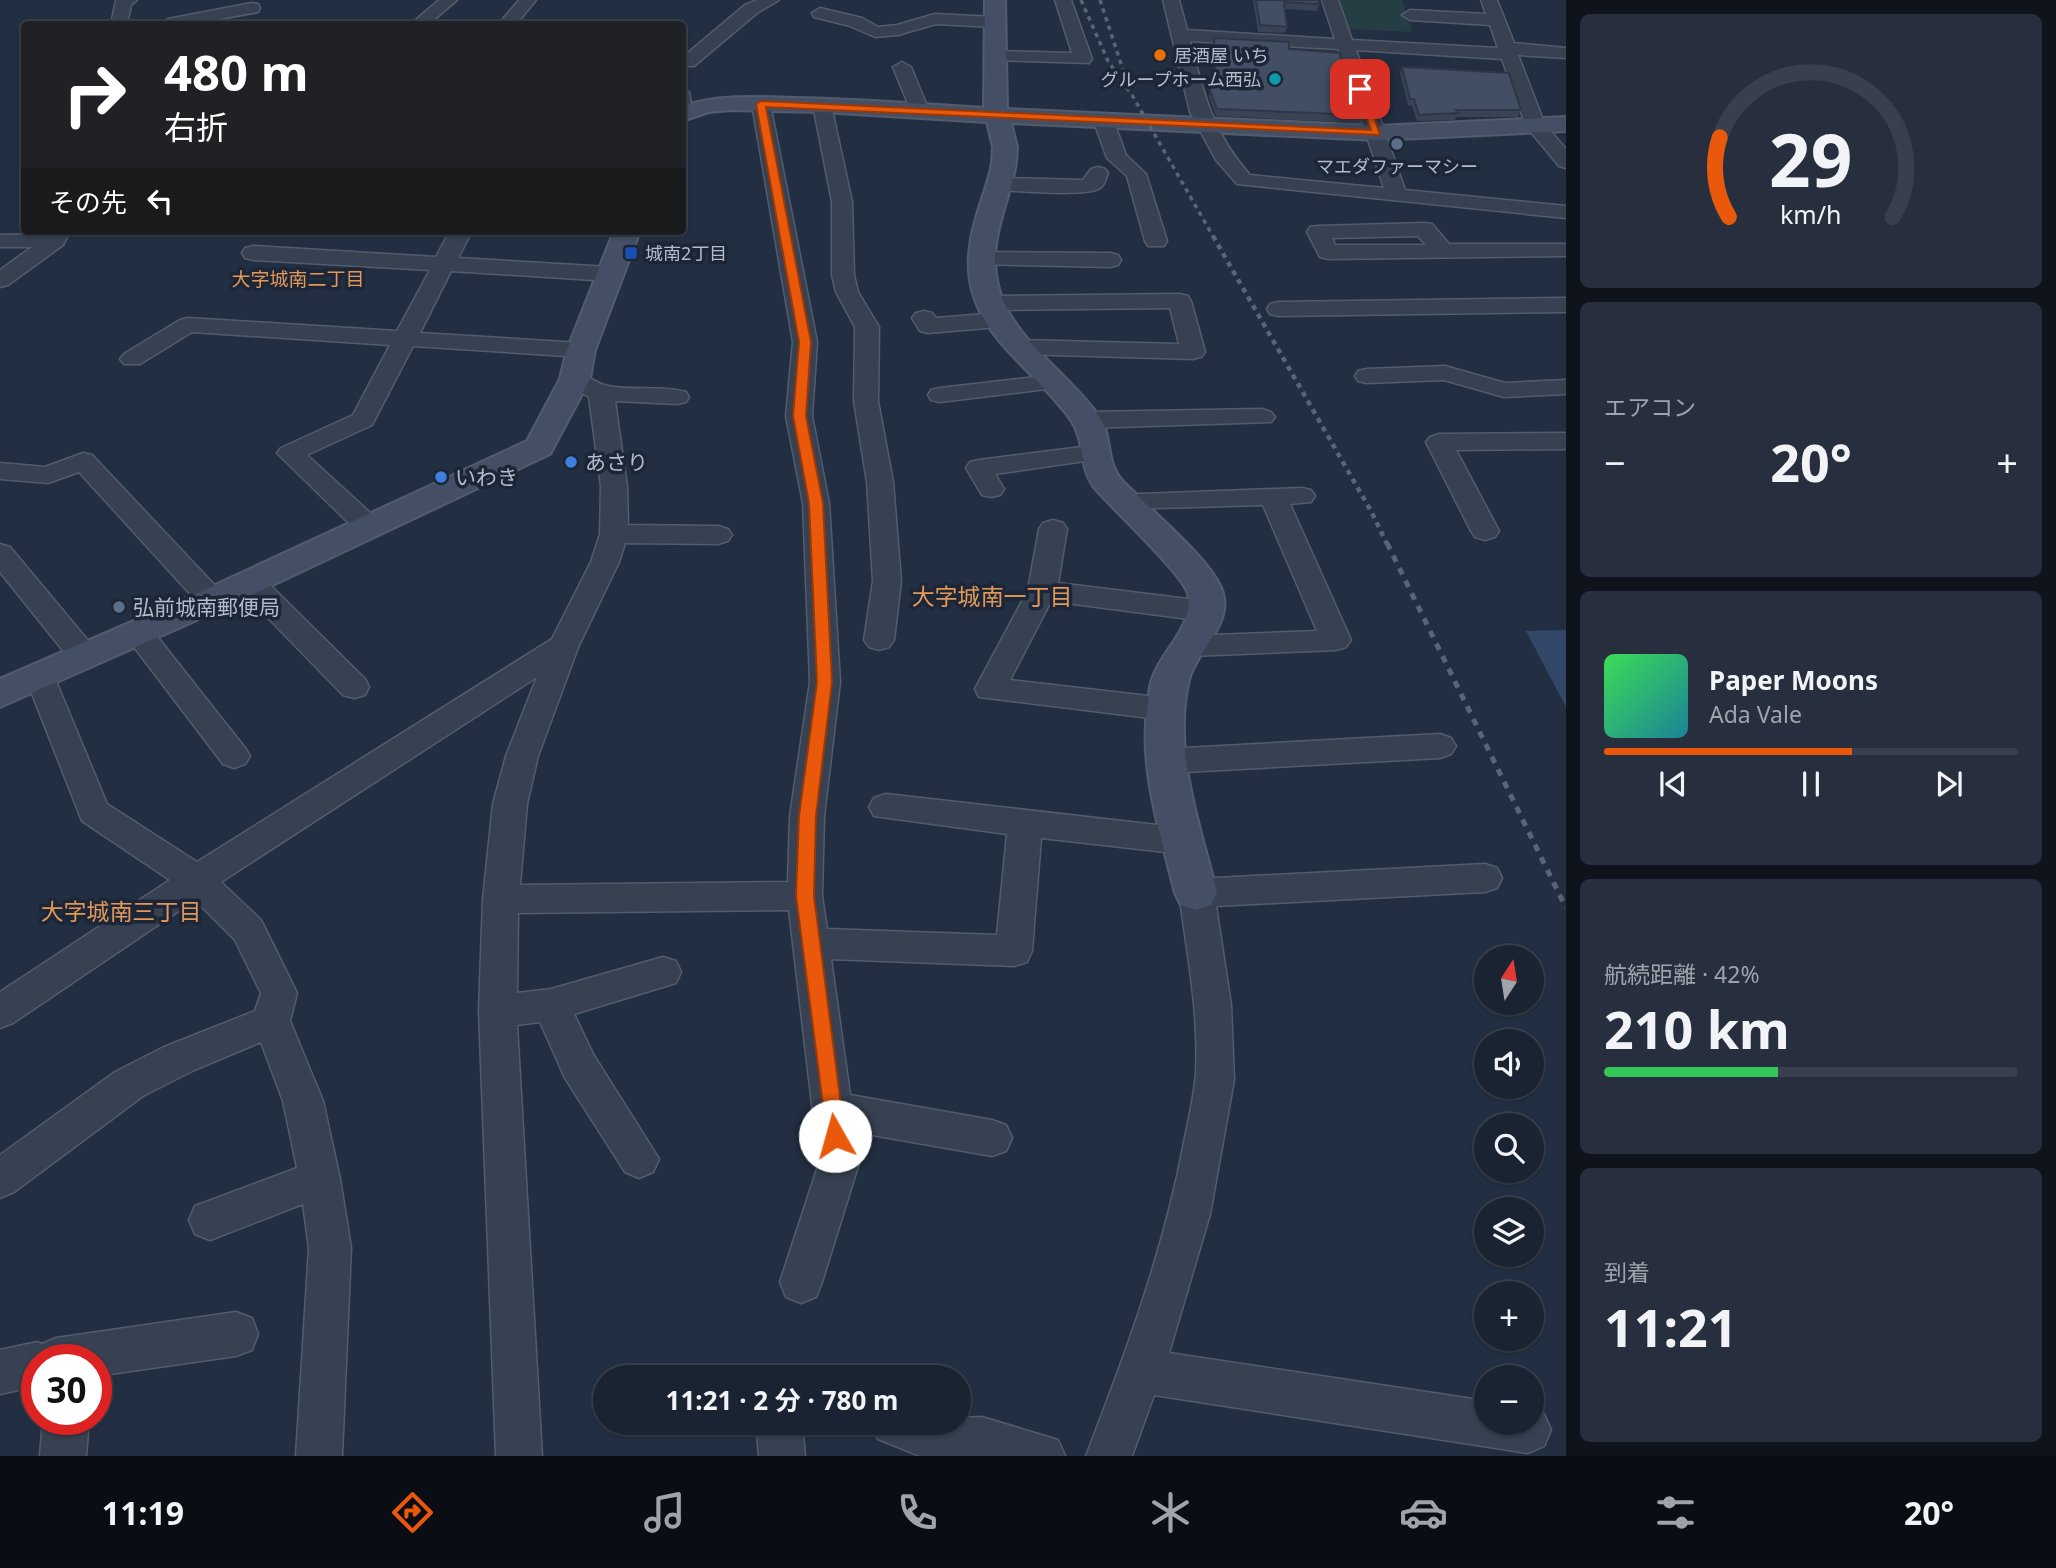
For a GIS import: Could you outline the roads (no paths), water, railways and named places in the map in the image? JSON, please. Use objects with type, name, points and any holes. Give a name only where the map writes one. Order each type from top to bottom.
[{"type":"street","points":[[119,21],[122,2],[129,0]]},
{"type":"street","points":[[423,21],[449,0]]},
{"type":"street","points":[[511,19],[528,0]]},
{"type":"street","points":[[995,56],[1083,59],[1063,0]]},
{"type":"street","points":[[1171,0],[1199,112],[1226,160],[1244,180],[1566,212]]},
{"type":"street","points":[[1330,0],[1343,45],[1377,133],[1397,196]]},
{"type":"street","points":[[1489,0],[1536,126],[1566,162]]},
{"type":"street","points":[[686,62],[764,1]]},
{"type":"street","points":[[856,22],[877,10]]},
{"type":"street","points":[[187,21],[252,11]]},
{"type":"street","points":[[820,13],[856,22],[875,32],[898,30],[935,19],[994,11],[996,116],[1002,126],[1006,153],[1001,184],[984,239],[982,259],[994,311],[1019,347],[1087,420],[1095,438],[1101,476],[1186,567],[1205,592],[1199,631],[1173,672],[1166,709],[1167,761],[1196,893],[1210,981],[1215,1073],[1201,1161],[1182,1241],[1141,1371],[1109,1456]]},
{"type":"street","points":[[1410,15],[1496,20]]},
{"type":"street","points":[[1181,35],[1343,45],[1566,53]]},
{"type":"street","points":[[902,67],[920,111]]},
{"type":"street","points":[[686,113],[719,104],[822,105],[1104,122],[1377,133],[1566,124]]},
{"type":"street","points":[[761,104],[805,342],[800,416],[816,503],[825,682],[807,816],[805,896],[839,1163],[801,1282]]},
{"type":"street","points":[[822,105],[842,202],[843,275],[847,292],[867,327],[866,401],[880,482],[887,581],[879,640]]},
{"type":"street","points":[[1104,122],[1117,158],[1136,174],[1156,241]]},
{"type":"street","points":[[1001,184],[1085,186],[1094,183],[1098,173]]},
{"type":"street","points":[[0,241],[57,235]]},
{"type":"street","points":[[0,280],[57,235]]},
{"type":"street","points":[[369,527],[290,453],[363,420],[459,235]]},
{"type":"street","points":[[0,694],[212,600],[539,447],[586,374],[609,274],[624,235]]},
{"type":"street","points":[[1442,250],[1566,250]]},
{"type":"street","points":[[253,253],[609,274]]},
{"type":"street","points":[[982,259],[1110,260]]},
{"type":"street","points":[[924,318],[928,326],[994,311],[1180,301],[1193,352],[1019,347]]},
{"type":"street","points":[[1278,309],[1566,305]]},
{"type":"street","points":[[132,359],[188,324],[404,340],[586,374],[677,397]]},
{"type":"street","points":[[1367,376],[1445,373],[1504,390],[1566,387]]},
{"type":"street","points":[[519,1456],[498,1011],[501,899],[510,804],[522,756],[564,645],[605,562],[614,534],[614,486],[586,374]]},
{"type":"street","points":[[940,395],[1054,382]]},
{"type":"street","points":[[1087,420],[1262,417]]},
{"type":"street","points":[[1485,531],[1439,442],[1566,441]]},
{"type":"street","points":[[991,489],[979,468],[1097,453]]},
{"type":"street","points":[[0,471],[48,475],[83,461],[212,600]]},
{"type":"street","points":[[1123,501],[1287,496],[1336,640],[1190,646]]},
{"type":"street","points":[[1054,529],[1042,590],[990,689],[1166,709]]},
{"type":"street","points":[[614,534],[718,535]]},
{"type":"street","points":[[0,553],[84,656]]},
{"type":"street","points":[[250,582],[354,687]]},
{"type":"street","points":[[1042,590],[1204,611]]},
{"type":"street","points":[[138,632],[234,757]]},
{"type":"street","points":[[0,1012],[197,880],[564,645]]},
{"type":"street","points":[[40,676],[94,812],[197,880],[248,930],[279,993],[271,1021],[303,1101],[320,1179],[330,1248],[319,1456]]},
{"type":"street","points":[[1167,761],[1440,746]]},
{"type":"street","points":[[886,807],[1183,841]]},
{"type":"street","points":[[809,943],[1014,951],[1025,824]]},
{"type":"street","points":[[1196,893],[1485,878]]},
{"type":"street","points":[[501,899],[805,896]]},
{"type":"street","points":[[498,1011],[551,1005],[663,972]]},
{"type":"street","points":[[551,1005],[579,1066],[639,1159]]},
{"type":"street","points":[[0,1179],[129,1084],[178,1059],[271,1021]]},
{"type":"street","points":[[832,1110],[992,1138]]},
{"type":"street","points":[[210,1220],[320,1179]]},
{"type":"street","points":[[112,1352],[236,1334]]},
{"type":"street","points":[[0,1372],[21,1368]]},
{"type":"street","points":[[1141,1371],[1474,1422]]},
{"type":"street","points":[[63,1456],[65,1435]]},
{"type":"street","points":[[780,1435],[782,1456]]},
{"type":"street","points":[[917,1435],[944,1449],[982,1440],[1042,1456]]},
{"type":"water","points":[[1566,630],[1566,707],[1526,631]]},
{"type":"railway","points":[[1081,0],[1108,61],[1132,95],[1214,238]]},
{"type":"railway","points":[[1100,0],[1126,79]]},
{"type":"railway","points":[[1213,236],[1371,511],[1387,544]]},
{"type":"railway","points":[[1387,543],[1566,908]]},
{"type":"place","name":"居酒屋 いち","points":[[1160,55]]},
{"type":"place","name":"グループホーム西弘","points":[[1275,79]]},
{"type":"place","name":"マエダファーマシー","points":[[1397,144]]},
{"type":"place","name":"城南2丁目","points":[[631,253]]},
{"type":"place","name":"あさり","points":[[571,462]]},
{"type":"place","name":"いわき","points":[[441,477]]},
{"type":"place","name":"弘前城南郵便局","points":[[119,607]]},
{"type":"district","name":"大字城南二丁目","points":[[298,279]]},
{"type":"district","name":"大字城南一丁目","points":[[992,596]]},
{"type":"district","name":"大字城南三丁目","points":[[121,911]]}]
